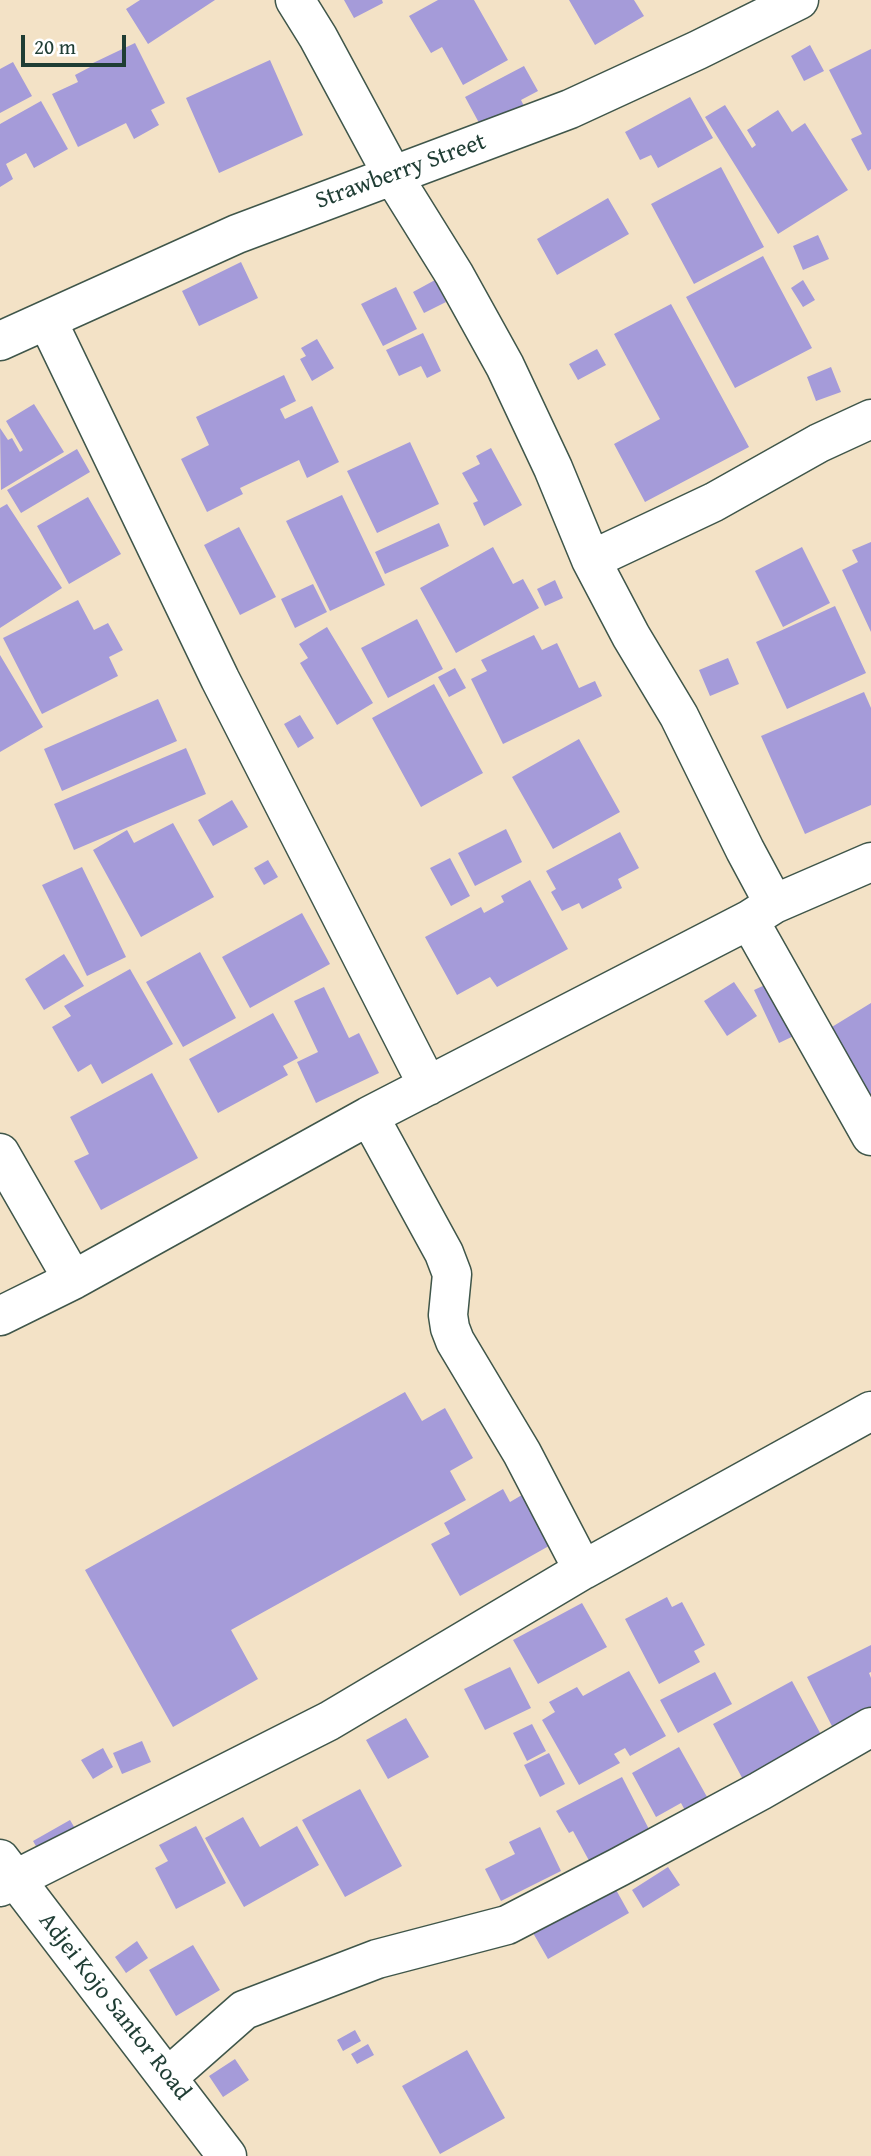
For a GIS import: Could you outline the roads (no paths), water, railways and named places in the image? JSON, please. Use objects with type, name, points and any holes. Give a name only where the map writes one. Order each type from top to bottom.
[{"type":"street","points":[[295,0],[393,176],[454,274],[505,366],[553,468],[591,560],[631,636],[679,716],[746,850],[762,912],[871,1136]]},
{"type":"street","name":"Strawberry Street","points":[[0,341],[237,234],[570,109],[799,0]]},
{"type":"street","points":[[47,320],[220,679],[428,1086]]},
{"type":"street","points":[[591,560],[714,502],[818,443],[871,419]]},
{"type":"street","points":[[0,1316],[73,1280],[369,1116],[762,912],[871,862]]},
{"type":"street","points":[[369,1116],[444,1253],[452,1274],[449,1315],[455,1341],[522,1453],[583,1570]]},
{"type":"street","points":[[0,1153],[73,1280]]},
{"type":"street","points":[[5,1875],[329,1721],[583,1570],[871,1411]]},
{"type":"street","points":[[167,2077],[244,2010],[377,1959],[507,1924],[620,1867],[871,1727]]},
{"type":"street","name":"Adjei Kojo Santor Road","points":[[5,1875],[227,2156]]}]
